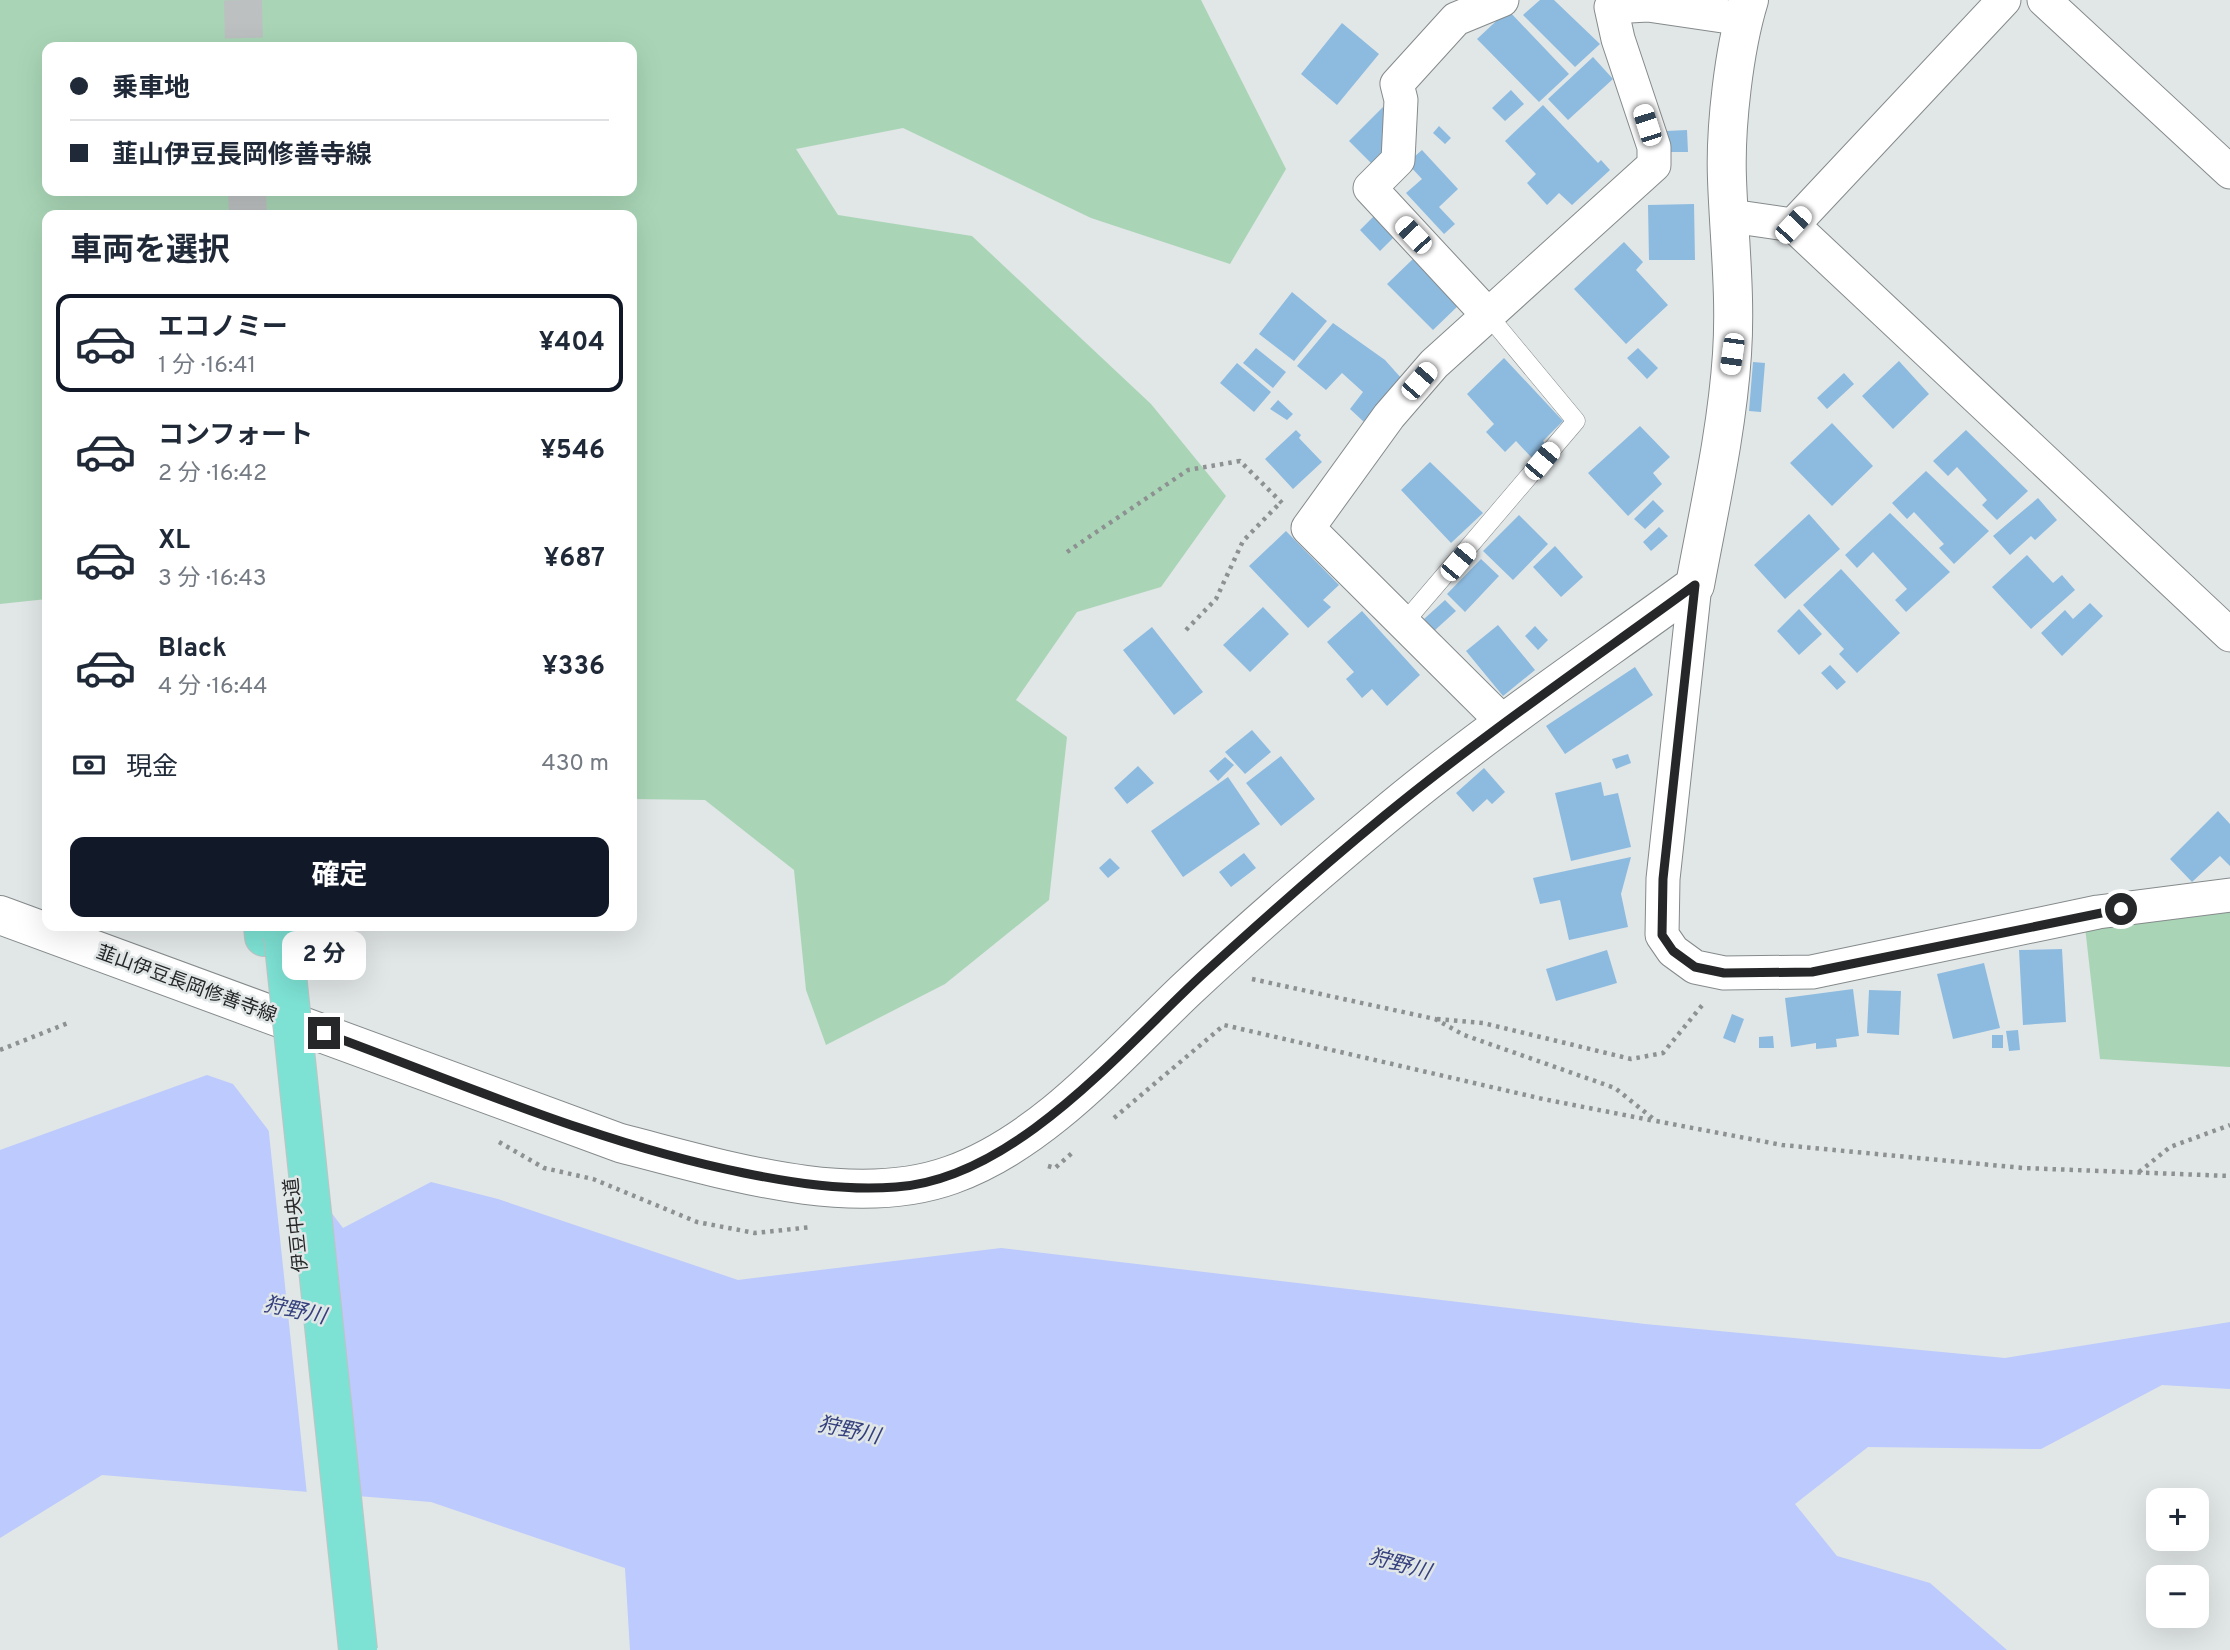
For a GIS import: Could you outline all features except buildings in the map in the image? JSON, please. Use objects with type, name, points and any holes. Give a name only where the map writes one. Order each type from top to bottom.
[{"type":"highway","name":"伊豆中央道","points":[[273,931],[340,1650]]},
{"type":"highway","name":"伊豆中央道","points":[[273,931],[358,1650]]},
{"type":"main road","points":[[1695,585],[1716,471],[1732,354],[1731,216],[1727,178],[1730,120],[1746,9]]},
{"type":"main road","name":"韮山伊豆長岡修善寺線","points":[[44,931],[620,1143],[786,1181],[845,1188],[900,1187],[950,1176],[1028,1136],[1216,962],[1385,815],[1695,585]]},
{"type":"main road","name":"韮山伊豆長岡修善寺線","points":[[0,915],[42,930]]},
{"type":"street","points":[[1488,316],[1370,188],[1398,160],[1401,100],[1397,84],[1457,19],[1502,0]]},
{"type":"street","points":[[1793,225],[2004,0]]},
{"type":"street","points":[[2044,0],[2230,172]]},
{"type":"street","points":[[1505,724],[1308,528],[1389,415],[1434,364],[1654,165],[1654,147],[1606,3],[1746,9]]},
{"type":"street","points":[[1731,216],[1793,225],[2230,635]]},
{"type":"street","points":[[1695,585],[1663,879],[1662,935],[1673,951],[1695,967],[1724,973],[1812,972],[2098,912],[2230,895]]},
{"type":"lane","points":[[1403,624],[1576,421],[1488,316]]},
{"type":"path","points":[[1067,552],[1188,470],[1240,461],[1308,528]]},
{"type":"path","points":[[1186,630],[1216,599],[1243,541],[1281,502]]},
{"type":"path","points":[[1216,962],[1244,977],[1435,1019],[1483,1023],[1631,1059],[1662,1053],[1701,1009],[1724,973]]},
{"type":"path","points":[[1435,1019],[1464,1035],[1615,1087],[1656,1121]]},
{"type":"path","points":[[0,1050],[68,1023]]},
{"type":"path","points":[[1108,1123],[1224,1025],[1542,1099],[1782,1145],[2023,1168],[2230,1176]]},
{"type":"path","points":[[2138,1173],[2170,1147],[2230,1125]]},
{"type":"path","points":[[1044,1165],[1055,1168],[1076,1150]]},
{"type":"green space","points":[[0,0],[1201,0],[1286,169],[1230,264],[1091,218],[903,128],[796,149],[838,215],[972,236],[1151,404],[1226,496],[1161,587],[1077,612],[1016,700],[1067,737],[1049,900],[945,984],[826,1045],[806,990],[794,870],[705,800],[637,799],[637,210],[42,210],[42,600],[0,604]]},
{"type":"green space","points":[[2230,911],[2230,1067],[2100,1059],[2085,927]]},
{"type":"water","name":"狩野川","points":[[207,1075],[233,1084],[343,1228],[431,1182],[498,1199],[738,1280],[1001,1248],[1645,1324],[2005,1358],[2230,1322],[2230,1389],[2162,1385],[2041,1449],[1868,1447],[1795,1504],[1837,1556],[1930,1583],[2007,1650],[630,1650],[625,1568],[431,1502],[102,1475],[0,1538],[0,1150]]},
{"type":"pier","points":[[268,1124],[324,1198],[357,1499],[307,1495]]},
{"type":"tunnel","points":[[243,0],[244,42]]},
{"type":"tunnel","points":[[247,196],[248,210]]},
{"type":"route","points":[[324,1033],[620,1143],[712,1166],[786,1181],[845,1188],[900,1187],[950,1176],[1028,1136],[1216,962],[1385,815],[1695,585],[1663,879],[1662,935],[1673,951],[1695,967],[1724,973],[1812,972],[2121,909]]}]
